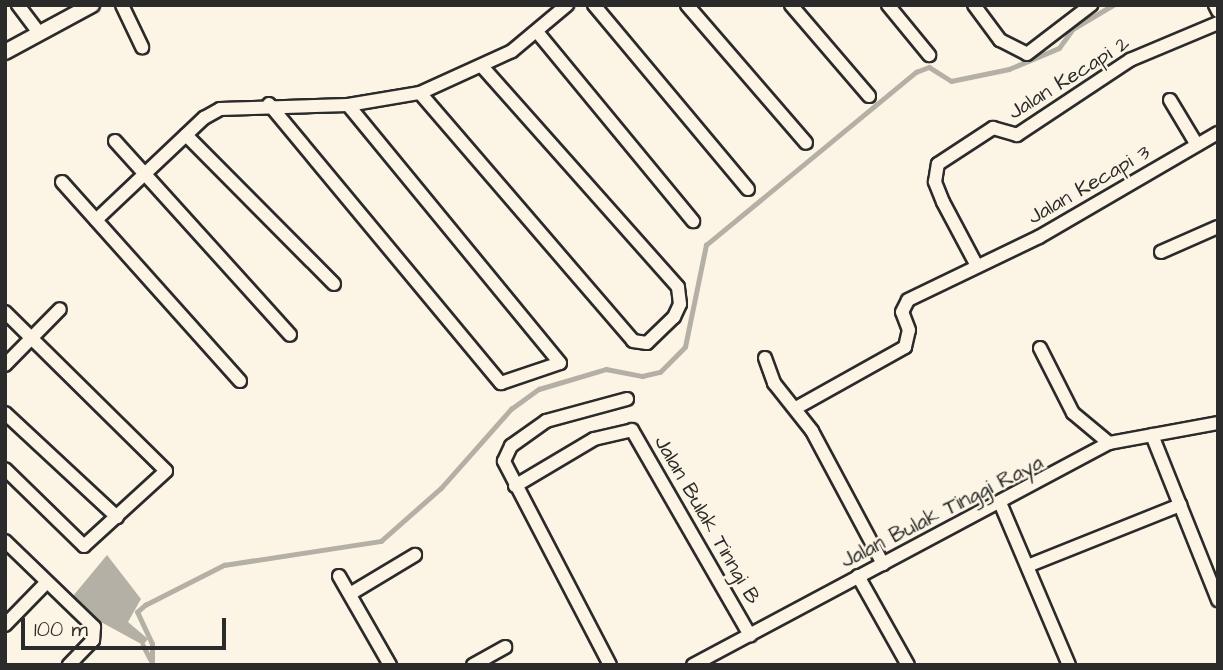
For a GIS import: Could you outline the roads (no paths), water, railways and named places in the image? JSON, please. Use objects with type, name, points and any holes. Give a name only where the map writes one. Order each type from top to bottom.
[{"type":"street","points":[[18,5],[39,33]]},
{"type":"street","points":[[5,52],[92,5]]},
{"type":"street","points":[[122,5],[142,47]]},
{"type":"street","points":[[96,220],[186,135],[220,109],[269,104],[348,105],[420,93],[483,67],[538,33],[567,5]]},
{"type":"street","points":[[594,5],[748,189]]},
{"type":"street","points":[[687,5],[806,143]]},
{"type":"street","points":[[792,5],[869,96]]},
{"type":"street","points":[[888,5],[929,55]]},
{"type":"street","points":[[974,5],[1000,40],[1027,54],[1091,5]]},
{"type":"street","points":[[1215,5],[1218,11]]},
{"type":"street","name":"Jalan Kecapi 2","points":[[977,265],[943,202],[935,181],[938,164],[993,128],[1017,135],[1130,60],[1218,23]]},
{"type":"street","points":[[538,33],[693,221]]},
{"type":"street","points":[[420,93],[633,341],[647,343],[674,317],[680,304],[678,287],[483,67]]},
{"type":"street","points":[[1170,100],[1197,145]]},
{"type":"street","points":[[269,104],[501,383],[560,363],[348,105]]},
{"type":"street","name":"Jalan Kecapi 3","points":[[977,265],[1039,237],[1218,133]]},
{"type":"street","points":[[186,135],[334,284]]},
{"type":"street","points":[[115,141],[143,178],[290,335]]},
{"type":"street","points":[[62,181],[240,381]]},
{"type":"street","points":[[1161,252],[1218,228]]},
{"type":"street","points":[[796,408],[895,355],[909,338],[905,303],[977,265]]},
{"type":"street","points":[[5,365],[60,309]]},
{"type":"street","points":[[5,312],[166,471],[117,517],[81,545],[5,469]]},
{"type":"street","points":[[1040,348],[1073,413],[1109,443]]},
{"type":"street","points":[[765,358],[774,383],[796,408],[883,564]]},
{"type":"street","points":[[610,665],[504,461],[511,446],[546,421],[627,399]]},
{"type":"street","points":[[5,413],[117,517]]},
{"type":"street","name":"Jalan Bulak Tinggi Raya","points":[[693,665],[858,576],[1001,505],[1109,443],[1218,423]]},
{"type":"street","name":"Jalan Bulak Tinngi B","points":[[515,486],[594,439],[632,430],[750,635]]},
{"type":"street","points":[[1152,435],[1218,600]]},
{"type":"street","points":[[1001,505],[1030,565],[1069,665]]},
{"type":"street","points":[[1030,565],[1180,505]]},
{"type":"street","points":[[5,541],[96,633],[69,665]]},
{"type":"street","points":[[350,594],[415,555]]},
{"type":"street","points":[[339,576],[390,665]]},
{"type":"street","points":[[858,576],[908,665]]},
{"type":"street","points":[[5,625],[46,583]]},
{"type":"street","points":[[473,665],[505,647]]},
{"type":"street","points":[[715,653],[722,665]]},
{"type":"waterway","points":[[152,662],[152,644],[137,612],[145,605],[224,565],[381,541],[441,488],[511,409],[539,389],[606,369],[642,376],[660,372],[685,347],[706,245],[916,72],[929,67],[951,81],[1009,69],[1059,48],[1073,29],[1113,5]]},
{"type":"waterway","points":[[143,645],[151,660]]}]
